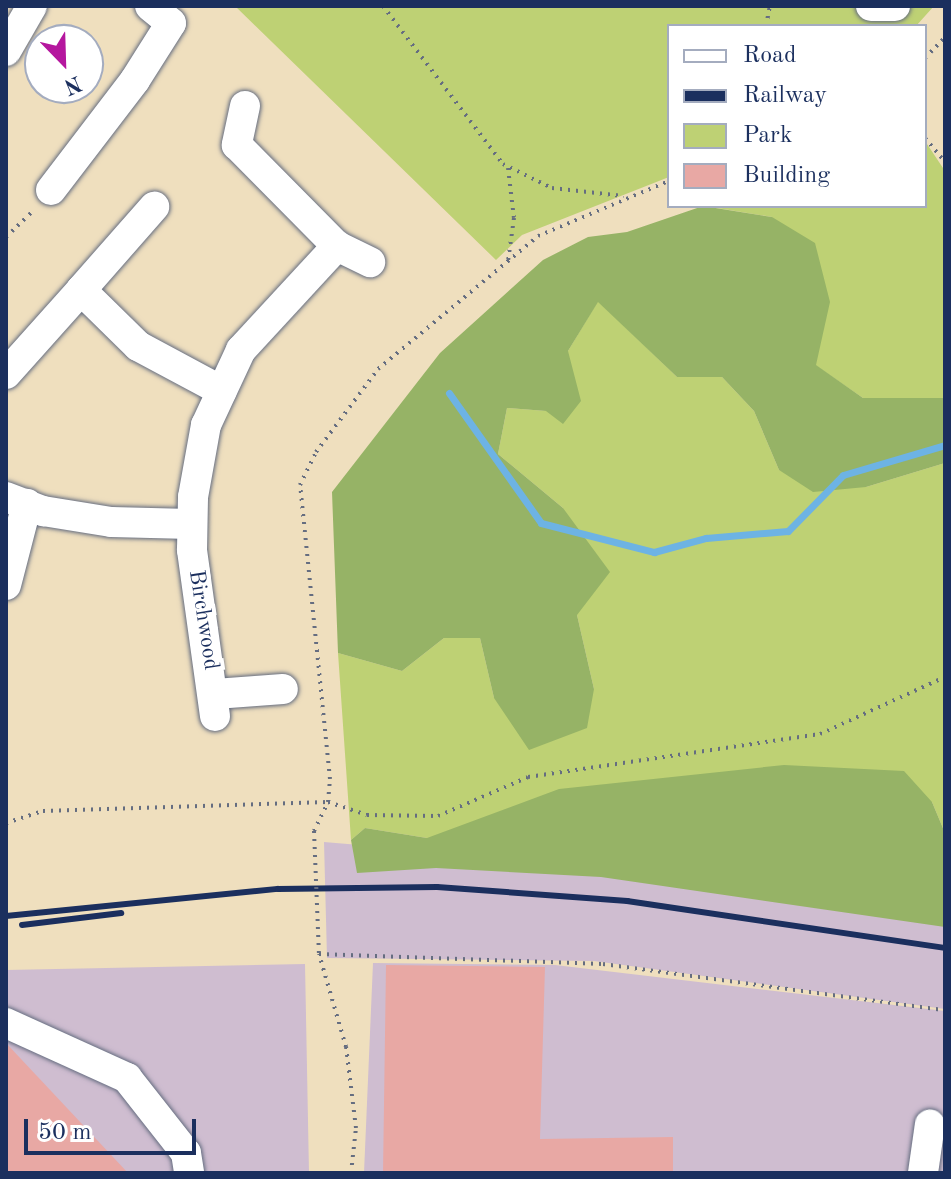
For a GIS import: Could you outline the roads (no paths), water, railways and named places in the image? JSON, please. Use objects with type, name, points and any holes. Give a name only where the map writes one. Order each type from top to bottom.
[{"type":"street","points":[[6,51],[32,6]]},
{"type":"street","points":[[51,190],[135,80],[171,23],[150,6]]},
{"type":"street","points":[[871,6],[895,6]]},
{"type":"street","points":[[245,106],[237,145],[337,246],[370,262]]},
{"type":"street","points":[[6,374],[154,207]]},
{"type":"street","name":"Birchwood","points":[[283,689],[215,705],[191,524],[206,425],[241,350],[337,246]]},
{"type":"street","points":[[81,290],[138,346],[222,391]]},
{"type":"street","points":[[6,585],[17,501],[111,522],[191,524]]},
{"type":"street","points":[[6,1023],[127,1078],[186,1153],[189,1173]]},
{"type":"street","points":[[923,1173],[930,1124]]},
{"type":"waterway","points":[[449,393],[541,523],[654,552],[706,538],[788,531],[843,475],[945,445]]},
{"type":"railway","points":[[6,916],[278,889],[437,887],[627,901],[945,948]]},
{"type":"railway","points":[[22,925],[121,913]]}]
